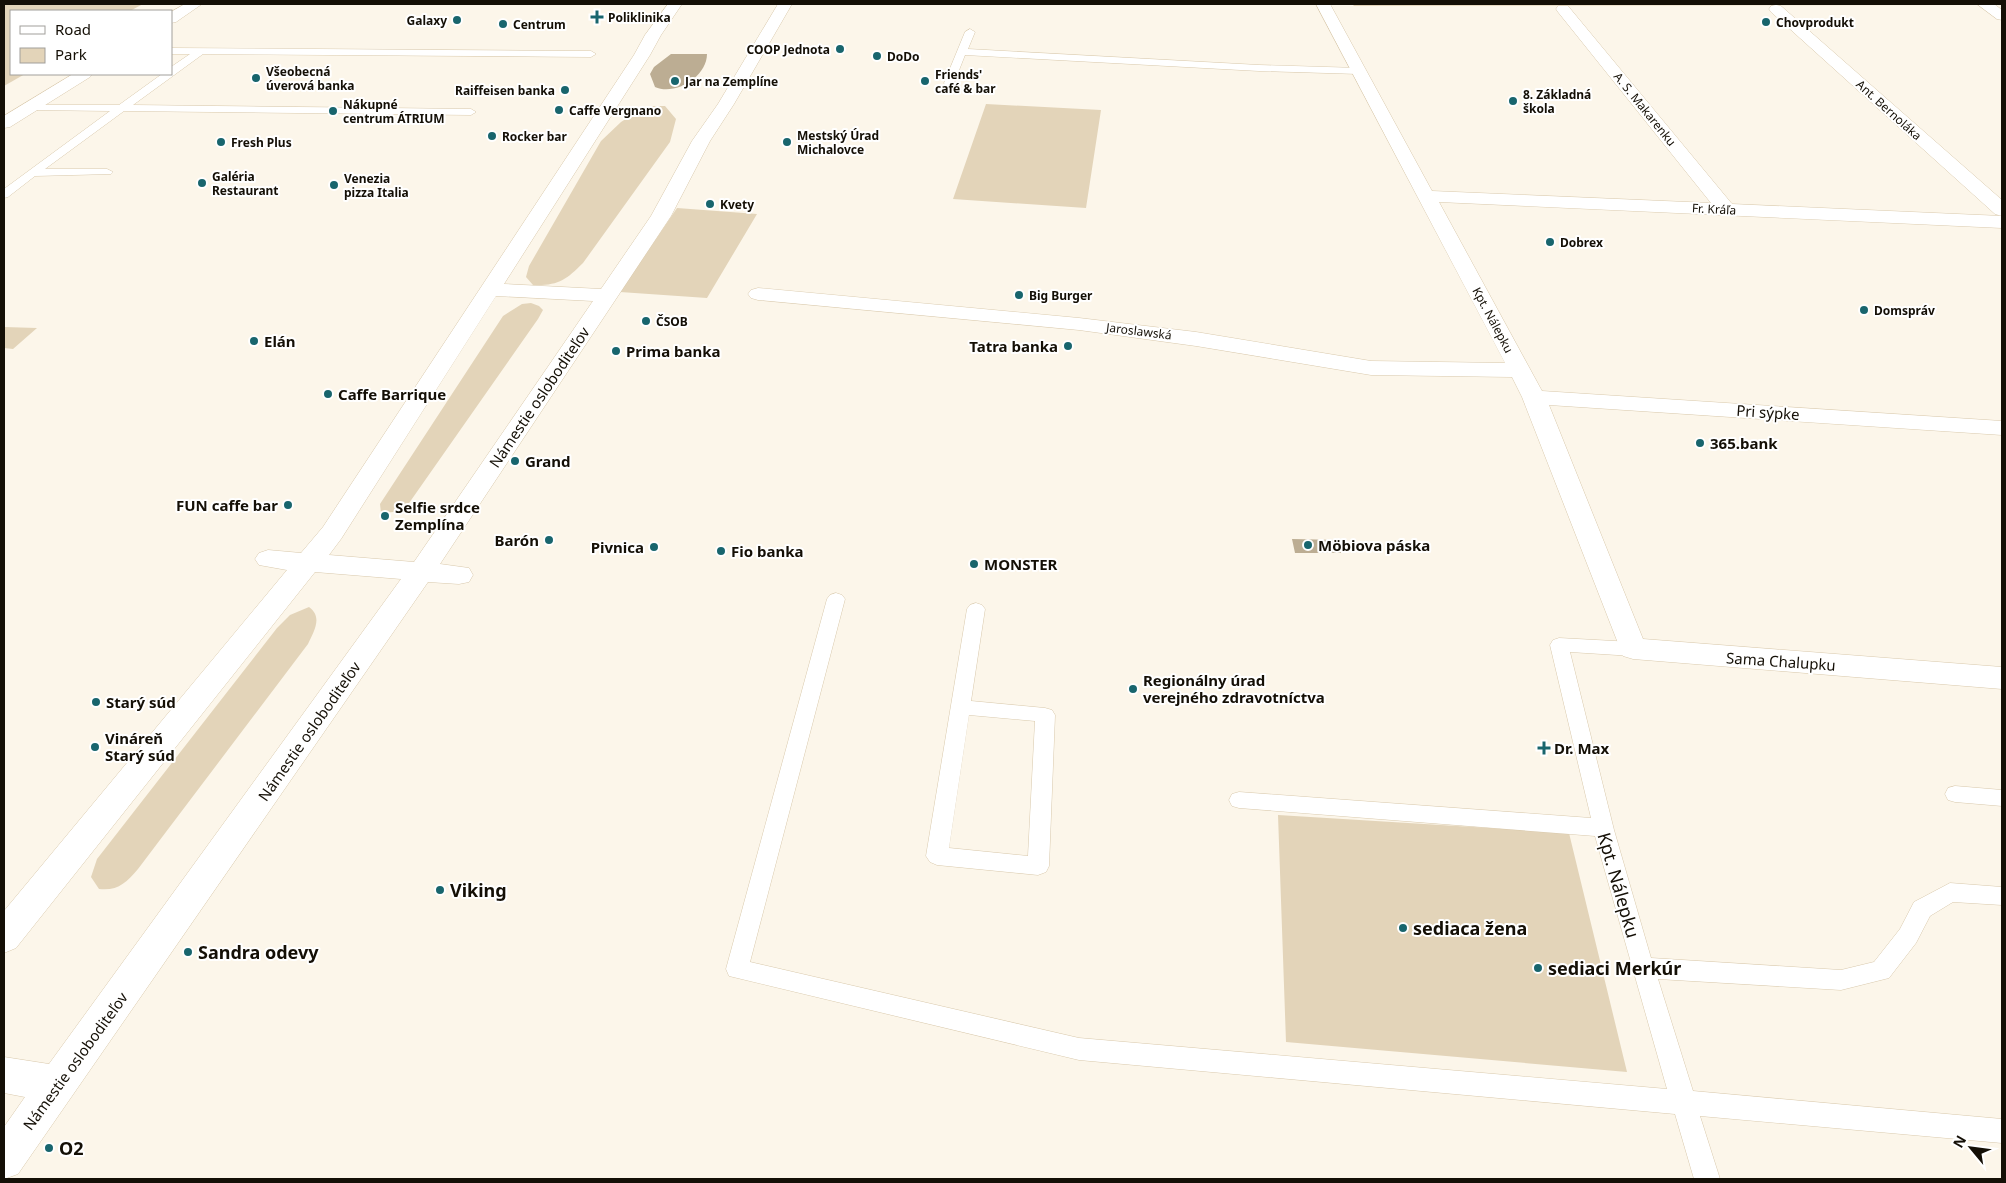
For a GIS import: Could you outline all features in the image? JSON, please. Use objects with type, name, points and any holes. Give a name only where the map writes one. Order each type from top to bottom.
[{"type":"street","points":[[172,18],[195,4]]},
{"type":"street","points":[[4,936],[332,533],[653,35],[675,4]]},
{"type":"street","name":"Námestie osloboditeľov","points":[[4,1160],[421,572],[661,216],[701,141],[726,104],[785,4]]},
{"type":"street","name":"Kpt. Nálepku","points":[[1324,4],[1534,397],[1633,649]]},
{"type":"street","points":[[1984,4],[2002,16]]},
{"type":"street","name":"A. S. Makarenku","points":[[1564,9],[1727,210]]},
{"type":"street","name":"Ant. Bernoláka","points":[[1776,9],[2002,210]]},
{"type":"street","points":[[4,123],[82,75]]},
{"type":"street","name":"Fr. Kráľa","points":[[1426,196],[2002,222]]},
{"type":"street","points":[[490,289],[607,296]]},
{"type":"street","name":"Jaroslawská","points":[[758,294],[1079,324],[1196,339],[1371,368],[1520,370]]},
{"type":"street","name":"Pri sýpke","points":[[1534,397],[2002,428]]},
{"type":"street","points":[[268,559],[459,575]]},
{"type":"street","name":"Sama Chalupku","points":[[1633,649],[2002,678]]},
{"type":"street","points":[[4,1075],[58,1084]]},
{"type":"lane","points":[[950,83],[970,32]]},
{"type":"lane","points":[[172,51],[591,54]]},
{"type":"lane","points":[[172,72],[201,51]]},
{"type":"lane","points":[[962,52],[1259,68],[1359,71]]},
{"type":"lane","points":[[4,194],[167,75]]},
{"type":"lane","points":[[31,107],[470,112]]},
{"type":"lane","points":[[32,173],[107,172]]},
{"type":"lane","points":[[836,600],[737,969],[1079,1048],[2002,1132]]},
{"type":"lane","points":[[961,708],[1045,715],[1038,866],[937,856],[976,609]]},
{"type":"lane","name":"Sama Chalupku","points":[[1559,645],[1633,649]]},
{"type":"lane","name":"Kpt. Nálepku","points":[[1559,645],[1572,690],[1603,828],[1707,1179]]},
{"type":"lane","points":[[1955,794],[2002,798]]},
{"type":"lane","points":[[1239,800],[1603,828]]},
{"type":"lane","points":[[1643,968],[1841,980],[1880,971],[1908,936],[1922,909],[1950,892],[2002,896]]},
{"type":"green space","points":[[4,4],[143,4],[132,10],[10,10],[10,75],[23,75],[4,86]]},
{"type":"green space","points":[[1352,4],[1972,4],[1974,5],[1354,6]]},
{"type":"green space","points":[[986,104],[1101,110],[1086,208],[953,199]]},
{"type":"green space","points":[[653,106],[665,106],[676,119],[670,142],[583,263],[572,274],[561,281],[533,285],[526,277],[529,266],[601,141],[621,122],[635,113]]},
{"type":"green space","points":[[677,208],[757,214],[707,298],[620,292]]},
{"type":"green space","points":[[531,303],[543,310],[538,319],[407,506],[393,512],[381,513],[380,504],[503,316],[522,304]]},
{"type":"green space","points":[[4,327],[37,328],[13,349],[4,348]]},
{"type":"green space","points":[[309,607],[316,615],[316,624],[308,644],[138,869],[121,885],[111,889],[99,889],[91,877],[97,859],[277,628],[290,615]]},
{"type":"green space","points":[[1278,815],[1569,833],[1627,1072],[1286,1042]]},
{"type":"shaded area","points":[[671,54],[707,54],[706,62],[696,77],[680,87],[672,89],[655,87],[650,74],[654,67]]},
{"type":"shaded area","points":[[1292,539],[1339,540],[1341,553],[1295,553]]},
{"type":"place","name":"Poliklinika","points":[[597,17]]},
{"type":"place","name":"Galaxy","points":[[457,20]]},
{"type":"place","name":"Chovprodukt","points":[[1766,22]]},
{"type":"place","name":"Centrum","points":[[503,24]]},
{"type":"place","name":"COOP Jednota","points":[[840,49]]},
{"type":"place","name":"DoDo","points":[[877,56]]},
{"type":"place","name":"Všeobecná úverová banka","points":[[256,78]]},
{"type":"place","name":"Jar na Zemplíne","points":[[675,81]]},
{"type":"place","name":"Friends' café & bar","points":[[925,81]]},
{"type":"place","name":"Raiffeisen banka","points":[[565,90]]},
{"type":"place","name":"8. Základná škola","points":[[1513,101]]},
{"type":"place","name":"Caffe Vergnano","points":[[559,110]]},
{"type":"place","name":"Nákupné centrum ÁTRIUM","points":[[333,111]]},
{"type":"place","name":"Rocker bar","points":[[492,136]]},
{"type":"place","name":"Fresh Plus","points":[[221,142]]},
{"type":"place","name":"Mestský Úrad Michalovce","points":[[787,142]]},
{"type":"place","name":"Galéria Restaurant","points":[[202,183]]},
{"type":"place","name":"Venezia pizza Italia","points":[[334,185]]},
{"type":"place","name":"Kvety","points":[[710,204]]},
{"type":"place","name":"Dobrex","points":[[1550,242]]},
{"type":"place","name":"Big Burger","points":[[1019,295]]},
{"type":"place","name":"Domspráv","points":[[1864,310]]},
{"type":"place","name":"ČSOB","points":[[646,321]]},
{"type":"place","name":"Elán","points":[[254,341]]},
{"type":"place","name":"Tatra banka","points":[[1068,346]]},
{"type":"place","name":"Prima banka","points":[[616,351]]},
{"type":"place","name":"Caffe Barrique","points":[[328,394]]},
{"type":"place","name":"365.bank","points":[[1700,443]]},
{"type":"place","name":"Grand","points":[[515,461]]},
{"type":"place","name":"FUN caffe bar","points":[[288,505]]},
{"type":"place","name":"Selfie srdce Zemplína","points":[[385,516]]},
{"type":"place","name":"Barón","points":[[549,540]]},
{"type":"place","name":"Möbiova páska","points":[[1308,545]]},
{"type":"place","name":"Pivnica","points":[[654,547]]},
{"type":"place","name":"Fio banka","points":[[721,551]]},
{"type":"place","name":"MONSTER","points":[[974,564]]},
{"type":"place","name":"Regionálny úrad verejného zdravotníctva","points":[[1133,689]]},
{"type":"place","name":"Starý súd","points":[[96,702]]},
{"type":"place","name":"Vináreň Starý súd","points":[[95,747]]},
{"type":"place","name":"Dr. Max","points":[[1544,748]]},
{"type":"place","name":"Viking","points":[[440,890]]},
{"type":"place","name":"sediaca žena","points":[[1403,928]]},
{"type":"place","name":"Sandra odevy","points":[[188,952]]},
{"type":"place","name":"sediaci Merkúr","points":[[1538,968]]},
{"type":"place","name":"O2","points":[[49,1148]]}]
